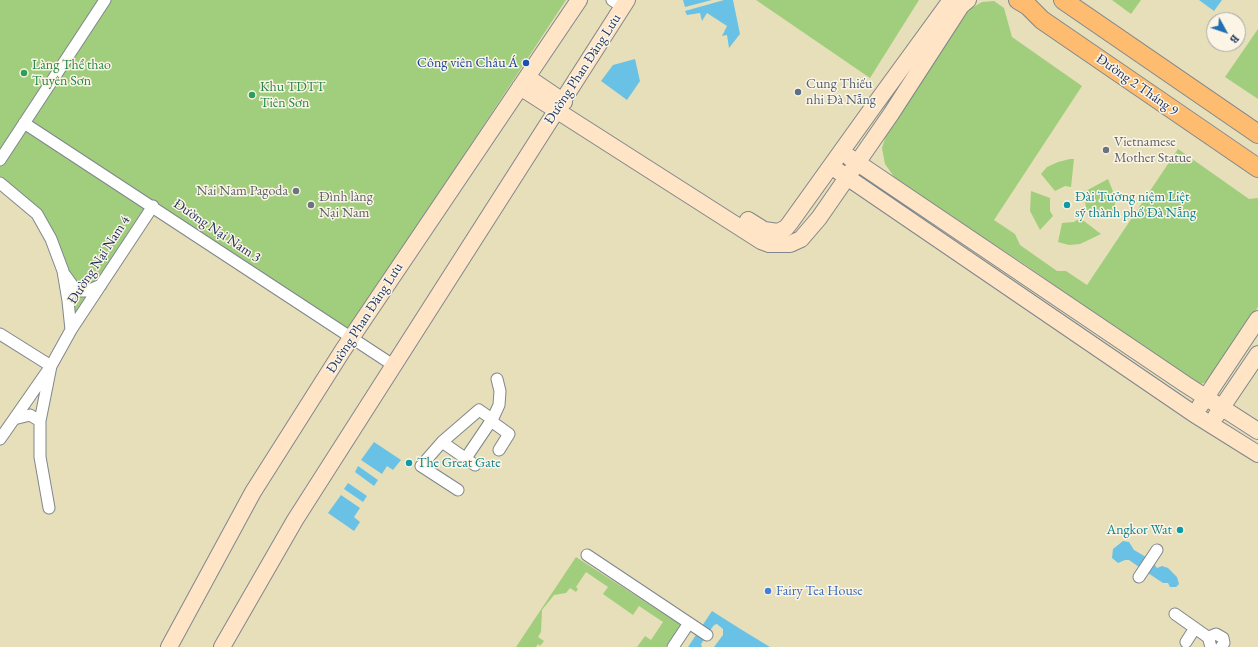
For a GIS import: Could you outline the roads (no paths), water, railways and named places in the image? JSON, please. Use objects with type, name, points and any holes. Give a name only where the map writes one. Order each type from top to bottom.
[{"type":"main road","name":"Đường 2 Tháng 9","points":[[1063,0],[1258,134]]},
{"type":"main road","name":"Đường 2 Tháng 9","points":[[1026,2],[1042,20],[1258,168]]},
{"type":"street","points":[[0,160],[105,0]]},
{"type":"street","name":"Đường Phan Đăng Lưu","points":[[169,647],[253,492],[351,337],[579,0]]},
{"type":"street","points":[[560,105],[764,230],[778,232],[786,228],[951,0]]},
{"type":"street","points":[[524,82],[769,244],[790,244],[801,239],[819,218],[961,6],[968,0]]},
{"type":"street","name":"Đường Phan Đăng Lưu","points":[[222,647],[295,520],[560,105],[621,2]]},
{"type":"street","name":"Đường Nại Nam 3","points":[[24,123],[153,206],[393,365]]},
{"type":"street","points":[[842,151],[1205,398],[1258,431]]},
{"type":"street","points":[[831,167],[1194,414],[1258,454]]},
{"type":"street","points":[[0,183],[37,214],[51,239],[63,271],[71,330]]},
{"type":"street","name":"Đường Nại Nam 4","points":[[50,366],[71,330],[153,206]]},
{"type":"street","points":[[942,243],[953,226]]},
{"type":"street","points":[[63,271],[73,286],[79,291],[87,291],[101,285]]},
{"type":"street","points":[[1194,414],[1253,337],[1258,319]]},
{"type":"street","points":[[1081,336],[1092,320]]},
{"type":"street","points":[[0,334],[50,366]]},
{"type":"street","points":[[1210,424],[1258,354]]},
{"type":"street","points":[[0,439],[50,366]]},
{"type":"street","points":[[49,508],[40,457],[40,421],[50,366]]},
{"type":"street","points":[[466,458],[499,405],[500,397],[497,379]]},
{"type":"street","points":[[458,490],[421,466],[442,442],[479,410],[509,434],[499,450]]},
{"type":"street","points":[[14,419],[30,415],[35,416],[40,421]]},
{"type":"street","points":[[442,442],[475,464]]},
{"type":"street","points":[[1139,577],[1155,553]]},
{"type":"street","points":[[587,555],[707,634]]},
{"type":"street","points":[[1175,614],[1195,628],[1210,643],[1216,634],[1221,636],[1224,640],[1222,647]]},
{"type":"street","points":[[673,647],[689,623]]},
{"type":"street","points":[[1186,642],[1195,628]]},
{"type":"water","points":[[683,0],[712,0],[685,7]]},
{"type":"water","points":[[724,0],[733,0],[740,34],[729,48],[727,35],[722,36],[727,26],[707,13],[702,21],[700,13],[687,15],[685,11]]},
{"type":"water","points":[[1199,0],[1222,0],[1214,11]]},
{"type":"water","points":[[635,59],[640,81],[627,100],[601,81],[613,65]]},
{"type":"water","points":[[374,442],[401,460],[393,470],[387,466],[382,474],[361,460]]},
{"type":"water","points":[[358,466],[378,480],[374,486],[355,472]]},
{"type":"water","points":[[348,483],[367,496],[363,502],[344,489]]},
{"type":"water","points":[[341,495],[360,508],[354,517],[360,522],[354,531],[328,513]]},
{"type":"water","points":[[1123,541],[1129,542],[1134,550],[1146,557],[1139,567],[1129,560],[1118,563],[1112,558],[1113,549]]},
{"type":"water","points":[[1154,564],[1157,568],[1162,566],[1168,568],[1177,577],[1179,584],[1176,587],[1170,587],[1168,583],[1163,583],[1148,573]]},
{"type":"water","points":[[712,611],[742,630],[770,647],[688,647]]},
{"type":"place","name":"Công viên Châu Á","points":[[526,63]]},
{"type":"place","name":"Làng Thể thao Tuyên Sơn","points":[[24,73]]},
{"type":"place","name":"Cung Thiếu nhi Đà Nẵng","points":[[798,92]]},
{"type":"place","name":"Khu TDTT Tiên Sơn","points":[[252,95]]},
{"type":"place","name":"Vietnamese Mother Statue","points":[[1106,150]]},
{"type":"place","name":"Nai Nam Pagoda","points":[[296,191]]},
{"type":"place","name":"Đình làng Nại Nam","points":[[311,205]]},
{"type":"place","name":"Đài Tưởng niệm Liệt sỹ thành phố Đà Nẵng","points":[[1067,205]]},
{"type":"place","name":"The Great Gate","points":[[409,463]]},
{"type":"place","name":"Angkor Wat","points":[[1180,530]]},
{"type":"place","name":"Fairy Tea House","points":[[768,591]]}]
